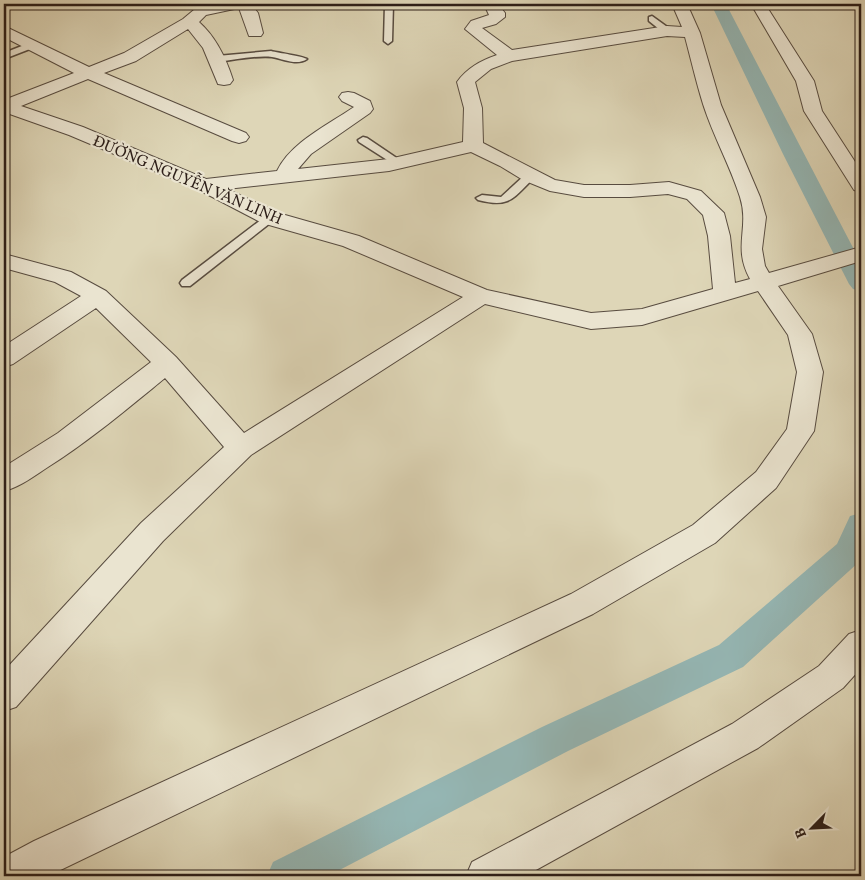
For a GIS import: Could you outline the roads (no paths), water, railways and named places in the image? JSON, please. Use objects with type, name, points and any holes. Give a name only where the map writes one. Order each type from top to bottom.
[{"type":"street","points":[[5,106],[130,57],[189,22],[201,12],[228,4],[235,4]]},
{"type":"street","points":[[244,4],[250,13],[255,32]]},
{"type":"street","points":[[491,4],[497,13],[497,17],[477,24],[473,30],[509,56]]},
{"type":"street","points":[[9,876],[48,854],[582,604],[704,534],[766,480],[800,431],[810,372],[800,334],[773,280],[754,266],[751,249],[755,217],[750,197],[712,105],[692,33],[680,4]]},
{"type":"street","points":[[758,4],[805,81],[813,111],[861,186]]},
{"type":"street","points":[[189,22],[205,36],[217,59],[224,80]]},
{"type":"street","points":[[4,31],[88,73],[239,137]]},
{"type":"street","points":[[473,146],[473,108],[466,82],[469,76],[509,56],[667,31],[692,33]]},
{"type":"street","points":[[285,175],[291,162],[304,150],[364,109],[364,106],[348,97]]},
{"type":"street","name":"ĐƯỜNG NGUYỄN VĂN LINH","points":[[5,106],[76,131],[204,185],[270,218],[351,241],[481,296],[591,321],[642,317],[861,254]]},
{"type":"street","points":[[204,185],[399,162],[473,146],[550,185],[584,191],[630,191],[669,188],[694,195],[713,213],[719,236],[725,294]]},
{"type":"street","points":[[4,261],[63,277],[98,296],[167,363],[241,448]]},
{"type":"street","points":[[4,358],[98,296]]},
{"type":"street","points":[[4,696],[152,532],[241,448],[481,296]]},
{"type":"street","points":[[4,480],[40,460],[65,443],[167,363]]},
{"type":"street","points":[[486,876],[745,736],[831,677],[861,645]]},
{"type":"lane","points":[[388,41],[389,4]]},
{"type":"lane","points":[[652,19],[667,31]]},
{"type":"lane","points":[[4,56],[32,46]]},
{"type":"lane","points":[[217,59],[271,54],[290,59],[302,59]]},
{"type":"lane","points":[[363,140],[399,162]]},
{"type":"lane","points":[[482,198],[505,199],[530,176]]},
{"type":"lane","points":[[186,282],[270,218]]},
{"type":"waterway","points":[[718,4],[861,284]]},
{"type":"waterway","points":[[287,876],[555,739],[731,656],[848,553],[861,525]]}]
